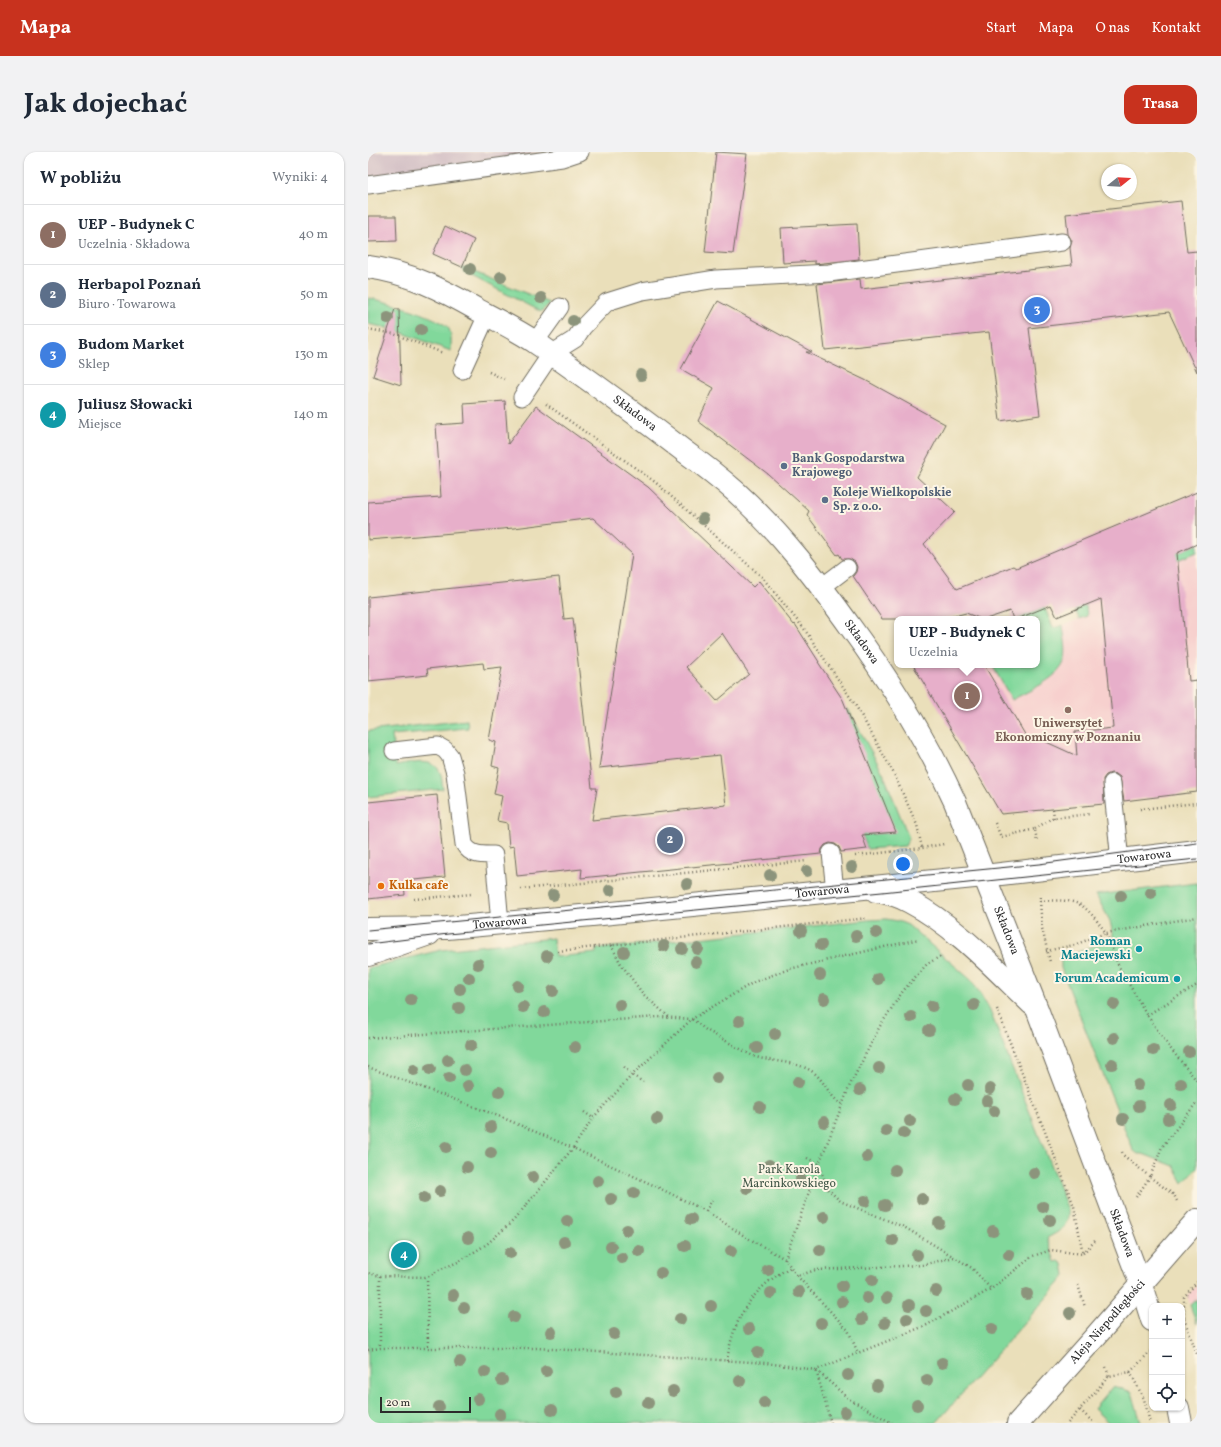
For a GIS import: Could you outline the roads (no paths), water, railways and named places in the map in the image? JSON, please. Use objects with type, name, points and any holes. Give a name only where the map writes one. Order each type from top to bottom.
[{"type":"street","name":"Składowa","points":[[368,267],[396,272],[430,284],[543,348],[651,425],[734,491],[784,540],[822,587],[869,652],[914,722],[943,776],[970,839],[1037,1009],[1141,1285],[1149,1310]]},
{"type":"street","name":"Towarowa","points":[[368,929],[447,928],[592,915],[984,876],[1197,851]]},
{"type":"street","points":[[862,888],[890,894],[919,907],[969,945],[1037,1009]]},
{"type":"street","name":"Towarowa","points":[[368,955],[447,928]]},
{"type":"street","name":"Aleja Niepodległości","points":[[1018,1423],[1197,1220]]},
{"type":"street","points":[[1179,1411],[1181,1423]]},
{"type":"lane","points":[[368,185],[562,158],[580,152]]},
{"type":"lane","points":[[543,348],[575,339],[583,327],[606,302],[642,291],[716,279],[830,273],[1062,242]]},
{"type":"lane","points":[[524,394],[560,307]]},
{"type":"lane","points":[[464,366],[487,315]]},
{"type":"lane","points":[[822,587],[847,568]]},
{"type":"lane","points":[[394,751],[438,746],[446,750],[450,756],[455,773],[464,844],[471,853],[477,855],[494,855],[500,923]]},
{"type":"lane","points":[[1112,783],[1120,861]]},
{"type":"lane","points":[[832,856],[835,891]]},
{"type":"lane","name":"Towarowa","points":[[368,936],[447,928]]},
{"type":"tram line","points":[[368,930],[1039,864],[1197,843]]},
{"type":"tram line","points":[[368,944],[448,934],[882,892],[1197,859]]},
{"type":"place","name":"Budom Market","points":[[1037,310]]},
{"type":"place","name":"Bank Gospodarstwa Krajowego","points":[[784,466]]},
{"type":"place","name":"Koleje Wielkopolskie Sp. z o.o.","points":[[825,500]]},
{"type":"place","name":"UEP - Budynek C","points":[[967,696]]},
{"type":"place","name":"Uniwersytet Ekonomiczny w Poznaniu","points":[[1068,710]]},
{"type":"place","name":"Herbapol Poznań","points":[[670,840]]},
{"type":"place","name":"Kulka cafe","points":[[381,886]]},
{"type":"place","name":"Roman Maciejewski","points":[[1139,949]]},
{"type":"place","name":"Forum Academicum","points":[[1177,979]]},
{"type":"place","name":"Juliusz Słowacki","points":[[404,1255]]},
{"type":"park label","name":"Park Karola Marcinkowskiego","points":[[789,1177]]}]
